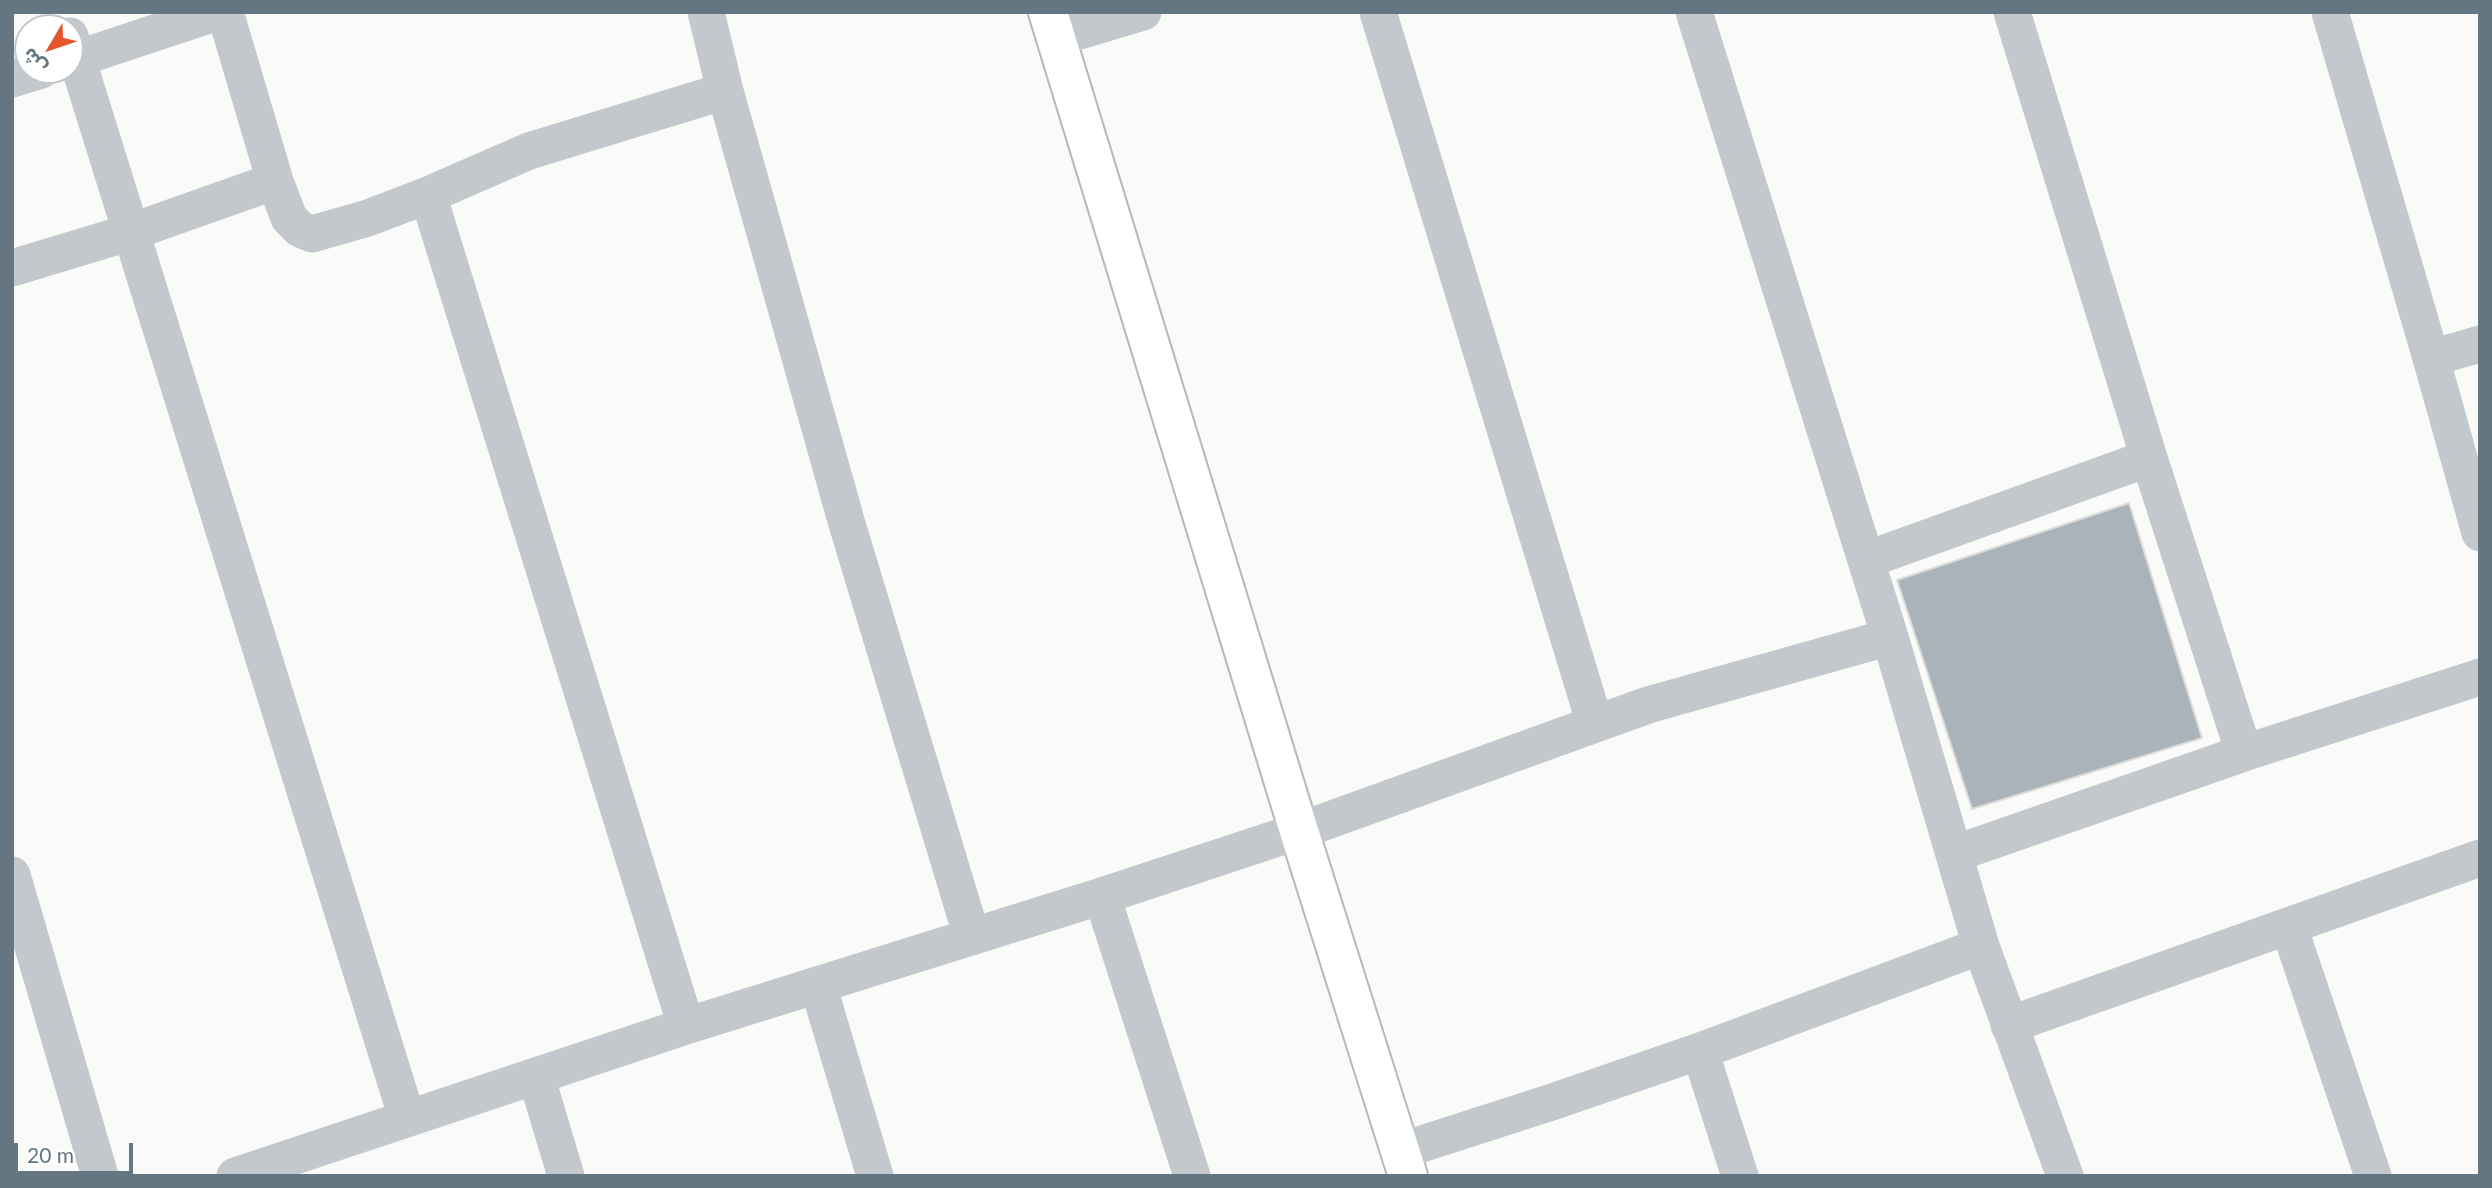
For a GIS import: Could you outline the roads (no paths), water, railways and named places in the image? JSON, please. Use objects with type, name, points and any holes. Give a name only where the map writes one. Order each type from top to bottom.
[{"type":"street","points":[[84,43],[218,12]]},
{"type":"street","points":[[225,12],[275,181],[289,218],[300,229],[312,233],[368,218],[529,151],[725,91]]},
{"type":"street","points":[[706,12],[725,91],[847,524],[972,937]]},
{"type":"street","points":[[1143,12],[1052,25],[1298,831],[1404,1163],[1552,1102],[1700,1051],[1981,946]]},
{"type":"street","points":[[1378,12],[1595,724]]},
{"type":"street","points":[[1694,12],[1890,637],[1981,946],[2065,1176]]},
{"type":"street","points":[[2012,12],[2149,458],[2244,753]]},
{"type":"street","points":[[2330,12],[2480,533]]},
{"type":"street","points":[[83,84],[407,1118]]},
{"type":"street","points":[[12,268],[131,232],[275,181]]},
{"type":"street","points":[[428,195],[686,1026]]},
{"type":"street","points":[[2431,358],[2480,344]]},
{"type":"street","points":[[1866,560],[2149,458]]},
{"type":"street","points":[[241,1175],[686,1026],[1101,896],[1298,831],[1648,705],[1890,637]]},
{"type":"street","points":[[1954,854],[2244,753],[2480,677]]},
{"type":"street","points":[[2009,1025],[2480,859]]},
{"type":"street","points":[[12,875],[100,1176]]},
{"type":"street","points":[[1101,896],[1192,1176]]},
{"type":"street","points":[[2289,927],[2373,1176]]},
{"type":"street","points":[[818,985],[875,1176]]},
{"type":"street","points":[[1700,1051],[1740,1176]]},
{"type":"street","points":[[536,1076],[566,1176]]}]
